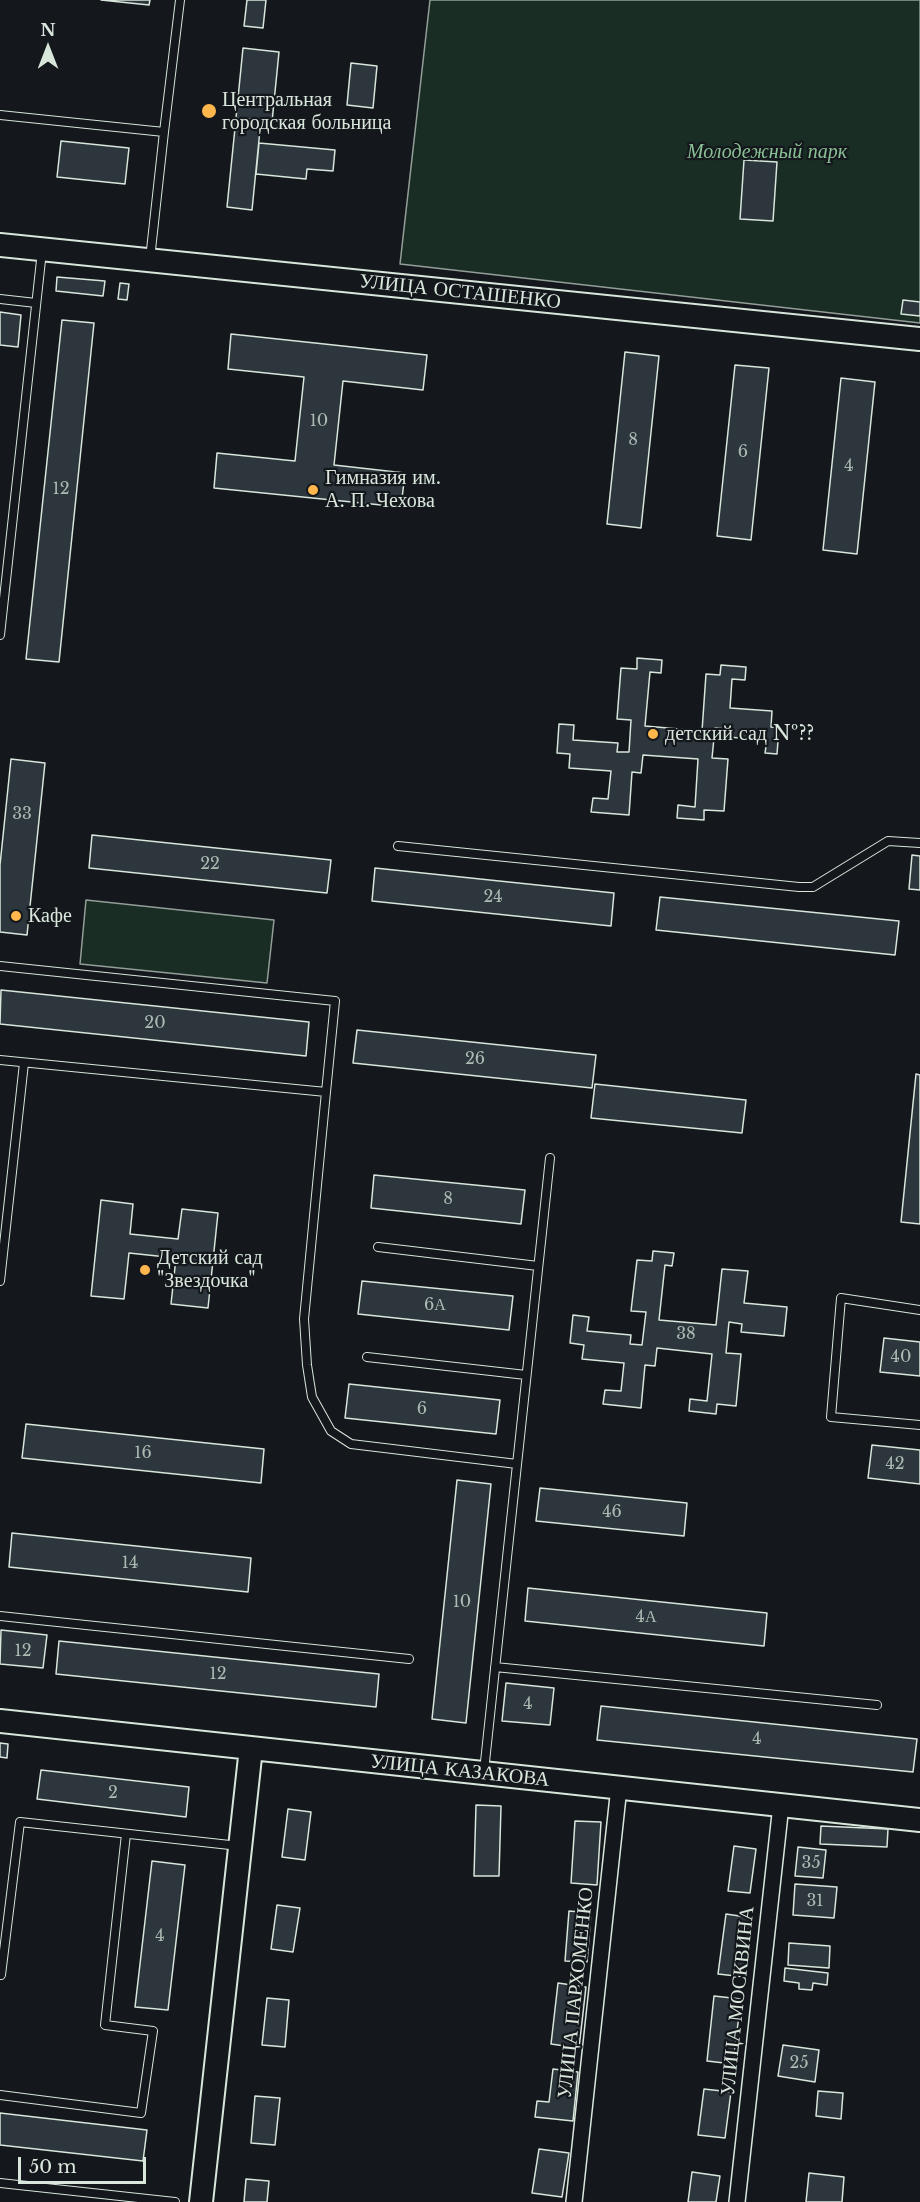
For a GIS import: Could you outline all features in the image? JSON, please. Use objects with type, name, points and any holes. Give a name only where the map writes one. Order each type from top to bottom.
[{"type":"street","name":"УЛИЦА ОСТАШЕНКО","points":[[0,245],[920,339]]},
{"type":"street","name":"УЛИЦА КАЗАКОВА","points":[[0,1721],[920,1820]]},
{"type":"street","points":[[201,2202],[251,1748]]},
{"type":"street","name":"УЛИЦА ПАРХОМЕНКО","points":[[574,2202],[619,1788]]},
{"type":"street","name":"УЛИЦА МОСКВИНА","points":[[737,2202],[781,1805]]},
{"type":"lane","points":[[150,261],[180,0]]},
{"type":"lane","points":[[0,115],[164,132]]},
{"type":"lane","points":[[0,635],[42,250]]},
{"type":"lane","points":[[0,299],[36,303]]},
{"type":"lane","points":[[398,846],[813,887],[888,841],[920,843]]},
{"type":"lane","points":[[0,966],[335,1001],[304,1319],[312,1397],[331,1431],[351,1444],[517,1464]]},
{"type":"lane","points":[[0,1060],[326,1092]]},
{"type":"lane","points":[[0,1281],[24,1063]]},
{"type":"lane","points":[[483,1773],[550,1158]]},
{"type":"lane","points":[[378,1247],[538,1266]]},
{"type":"lane","points":[[920,1310],[841,1298],[831,1417],[920,1425]]},
{"type":"lane","points":[[367,1357],[526,1375]]},
{"type":"lane","points":[[0,1616],[409,1659]]},
{"type":"lane","points":[[495,1667],[877,1706]]},
{"type":"lane","points":[[1,1975],[20,1822],[241,1846]]},
{"type":"lane","points":[[0,2095],[141,2113],[153,2031],[105,2025],[126,1834]]},
{"type":"lane","points":[[0,2183],[175,2202]]},
{"type":"green space","name":"Молодежный парк","points":[[430,0],[920,0],[920,323],[400,264]]},
{"type":"green space","points":[[86,900],[274,920],[267,983],[80,964]]},
{"type":"building","points":[[101,0],[150,0],[149,5]]},
{"type":"building","points":[[247,0],[266,0],[263,28],[244,26]]},
{"type":"building","points":[[243,48],[279,52],[272,122],[236,118]]},
{"type":"building","points":[[351,63],[377,66],[373,108],[347,105]]},
{"type":"building","points":[[236,118],[261,120],[252,210],[227,207]]},
{"type":"building","points":[[61,141],[129,148],[125,184],[57,177]]},
{"type":"building","points":[[259,143],[335,150],[333,171],[307,169],[306,179],[256,174]]},
{"type":"building","points":[[744,160],[777,162],[773,221],[740,219]]},
{"type":"building","points":[[57,277],[105,281],[103,296],[56,291]]},
{"type":"building","points":[[120,283],[129,284],[127,300],[118,299]]},
{"type":"building","points":[[903,300],[920,302],[920,316],[901,314]]},
{"type":"building","points":[[0,312],[21,315],[18,347],[0,345]]},
{"type":"building","points":[[62,320],[94,323],[59,662],[26,659]]},
{"type":"building","points":[[231,334],[427,355],[423,390],[343,381],[334,465],[405,473],[401,507],[214,488],[217,453],[295,461],[304,377],[228,369]]},
{"type":"building","points":[[625,352],[659,356],[641,528],[607,524]]},
{"type":"building","points":[[735,365],[769,368],[751,540],[717,536]]},
{"type":"building","points":[[841,378],[875,382],[857,554],[823,550]]},
{"type":"building","points":[[637,658],[662,660],[661,673],[650,672],[645,726],[702,731],[706,674],[720,675],[721,665],[746,667],[745,680],[732,679],[730,708],[772,711],[771,727],[779,728],[777,754],[765,753],[767,740],[727,737],[728,729],[715,728],[712,758],[728,759],[724,811],[704,810],[704,820],[677,818],[678,805],[695,807],[698,759],[643,755],[641,773],[632,772],[629,815],[591,812],[593,798],[608,799],[611,771],[569,768],[570,754],[557,753],[559,724],[574,725],[573,740],[618,743],[617,752],[629,752],[631,720],[617,719],[621,668],[637,669]]},
{"type":"building","points":[[11,759],[45,763],[27,935],[0,932],[0,865]]},
{"type":"building","points":[[92,835],[331,860],[327,893],[89,868]]},
{"type":"building","points":[[912,855],[920,856],[920,890],[909,889]]},
{"type":"building","points":[[375,868],[614,893],[611,926],[372,901]]},
{"type":"building","points":[[660,897],[899,921],[895,955],[656,930]]},
{"type":"building","points":[[1,990],[309,1022],[306,1056],[0,1024]]},
{"type":"building","points":[[357,1030],[596,1055],[592,1088],[353,1063]]},
{"type":"building","points":[[916,1074],[920,1075],[920,1224],[901,1222]]},
{"type":"building","points":[[595,1084],[746,1100],[742,1133],[591,1118]]},
{"type":"building","points":[[374,1175],[525,1190],[521,1224],[371,1208]]},
{"type":"building","points":[[101,1200],[133,1204],[130,1234],[178,1239],[182,1209],[218,1213],[208,1308],[171,1304],[176,1258],[129,1253],[124,1299],[91,1296]]},
{"type":"building","points":[[653,1251],[674,1253],[672,1266],[665,1265],[659,1320],[716,1325],[722,1269],[748,1271],[744,1303],[787,1307],[784,1336],[741,1332],[742,1324],[729,1322],[726,1353],[741,1354],[736,1406],[717,1404],[716,1414],[689,1411],[690,1399],[707,1401],[712,1354],[657,1348],[655,1366],[645,1365],[641,1408],[603,1404],[605,1390],[621,1391],[624,1363],[582,1359],[584,1345],[570,1343],[573,1315],[589,1317],[587,1331],[631,1335],[630,1344],[642,1345],[646,1312],[631,1311],[637,1260],[652,1261]]},
{"type":"building","points":[[362,1281],[513,1296],[509,1330],[358,1314]]},
{"type":"building","points":[[884,1338],[920,1342],[920,1376],[880,1372]]},
{"type":"building","points":[[349,1384],[500,1400],[496,1434],[345,1418]]},
{"type":"building","points":[[26,1424],[264,1449],[261,1483],[22,1458]]},
{"type":"building","points":[[872,1445],[920,1450],[920,1484],[868,1478]]},
{"type":"building","points":[[457,1480],[491,1484],[466,1723],[432,1719]]},
{"type":"building","points":[[540,1488],[687,1503],[684,1536],[536,1521]]},
{"type":"building","points":[[12,1533],[251,1558],[248,1592],[9,1567]]},
{"type":"building","points":[[528,1588],[767,1613],[764,1646],[525,1621]]},
{"type":"building","points":[[1,1630],[47,1635],[43,1668],[0,1664]]},
{"type":"building","points":[[59,1641],[379,1674],[376,1707],[56,1674]]},
{"type":"building","points":[[506,1683],[554,1688],[550,1725],[502,1721]]},
{"type":"building","points":[[601,1706],[917,1739],[913,1772],[597,1740]]},
{"type":"building","points":[[0,1743],[8,1744],[7,1758],[0,1757]]},
{"type":"building","points":[[41,1770],[189,1787],[186,1817],[37,1799]]},
{"type":"building","points":[[476,1805],[501,1806],[499,1876],[474,1876]]},
{"type":"building","points":[[288,1809],[311,1812],[305,1860],[282,1857]]},
{"type":"building","points":[[575,1821],[601,1822],[597,1885],[571,1883]]},
{"type":"building","points":[[821,1826],[888,1829],[887,1847],[820,1844]]},
{"type":"building","points":[[734,1846],[756,1849],[750,1893],[728,1891]]},
{"type":"building","points":[[798,1847],[826,1850],[823,1878],[795,1876]]},
{"type":"building","points":[[152,1861],[185,1865],[168,2010],[135,2007]]},
{"type":"building","points":[[795,1884],[837,1887],[834,1918],[793,1915]]},
{"type":"building","points":[[277,1905],[300,1908],[293,1952],[271,1949]]},
{"type":"building","points":[[569,1911],[591,1913],[587,1962],[565,1961]]},
{"type":"building","points":[[726,1914],[753,1918],[745,1977],[718,1974]]},
{"type":"building","points":[[789,1943],[830,1946],[829,1968],[788,1965]]},
{"type":"building","points":[[785,1968],[828,1973],[827,1985],[813,1983],[812,1990],[799,1989],[799,1983],[784,1981]]},
{"type":"building","points":[[558,1983],[586,1987],[579,2048],[551,2044]]},
{"type":"building","points":[[714,1996],[741,1999],[733,2064],[707,2061]]},
{"type":"building","points":[[267,1998],[289,2000],[285,2047],[262,2045]]},
{"type":"building","points":[[783,2045],[819,2050],[815,2082],[778,2076]]},
{"type":"building","points":[[553,2069],[578,2072],[573,2121],[535,2117],[537,2101],[549,2102]]},
{"type":"building","points":[[704,2089],[731,2092],[725,2138],[698,2135]]},
{"type":"building","points":[[818,2091],[843,2093],[841,2119],[816,2116]]},
{"type":"building","points":[[255,2096],[280,2098],[275,2145],[251,2143]]},
{"type":"building","points":[[0,2113],[147,2130],[143,2161],[0,2145]]},
{"type":"building","points":[[539,2149],[569,2153],[562,2197],[532,2193]]},
{"type":"building","points":[[692,2172],[720,2176],[716,2202],[688,2202]]},
{"type":"building","points":[[809,2173],[844,2177],[842,2202],[806,2202]]},
{"type":"building","points":[[246,2179],[269,2181],[267,2202],[244,2202]]},
{"type":"place","name":"Центральная городская больница","points":[[209,111]]},
{"type":"place","name":"Гимназия им. А. П. Чехова","points":[[313,490]]},
{"type":"place","name":"детский сад №??","points":[[653,734]]},
{"type":"place","name":"Кафе","points":[[16,916]]},
{"type":"place","name":"Детский сад \"Звездочка\"","points":[[145,1270]]}]
